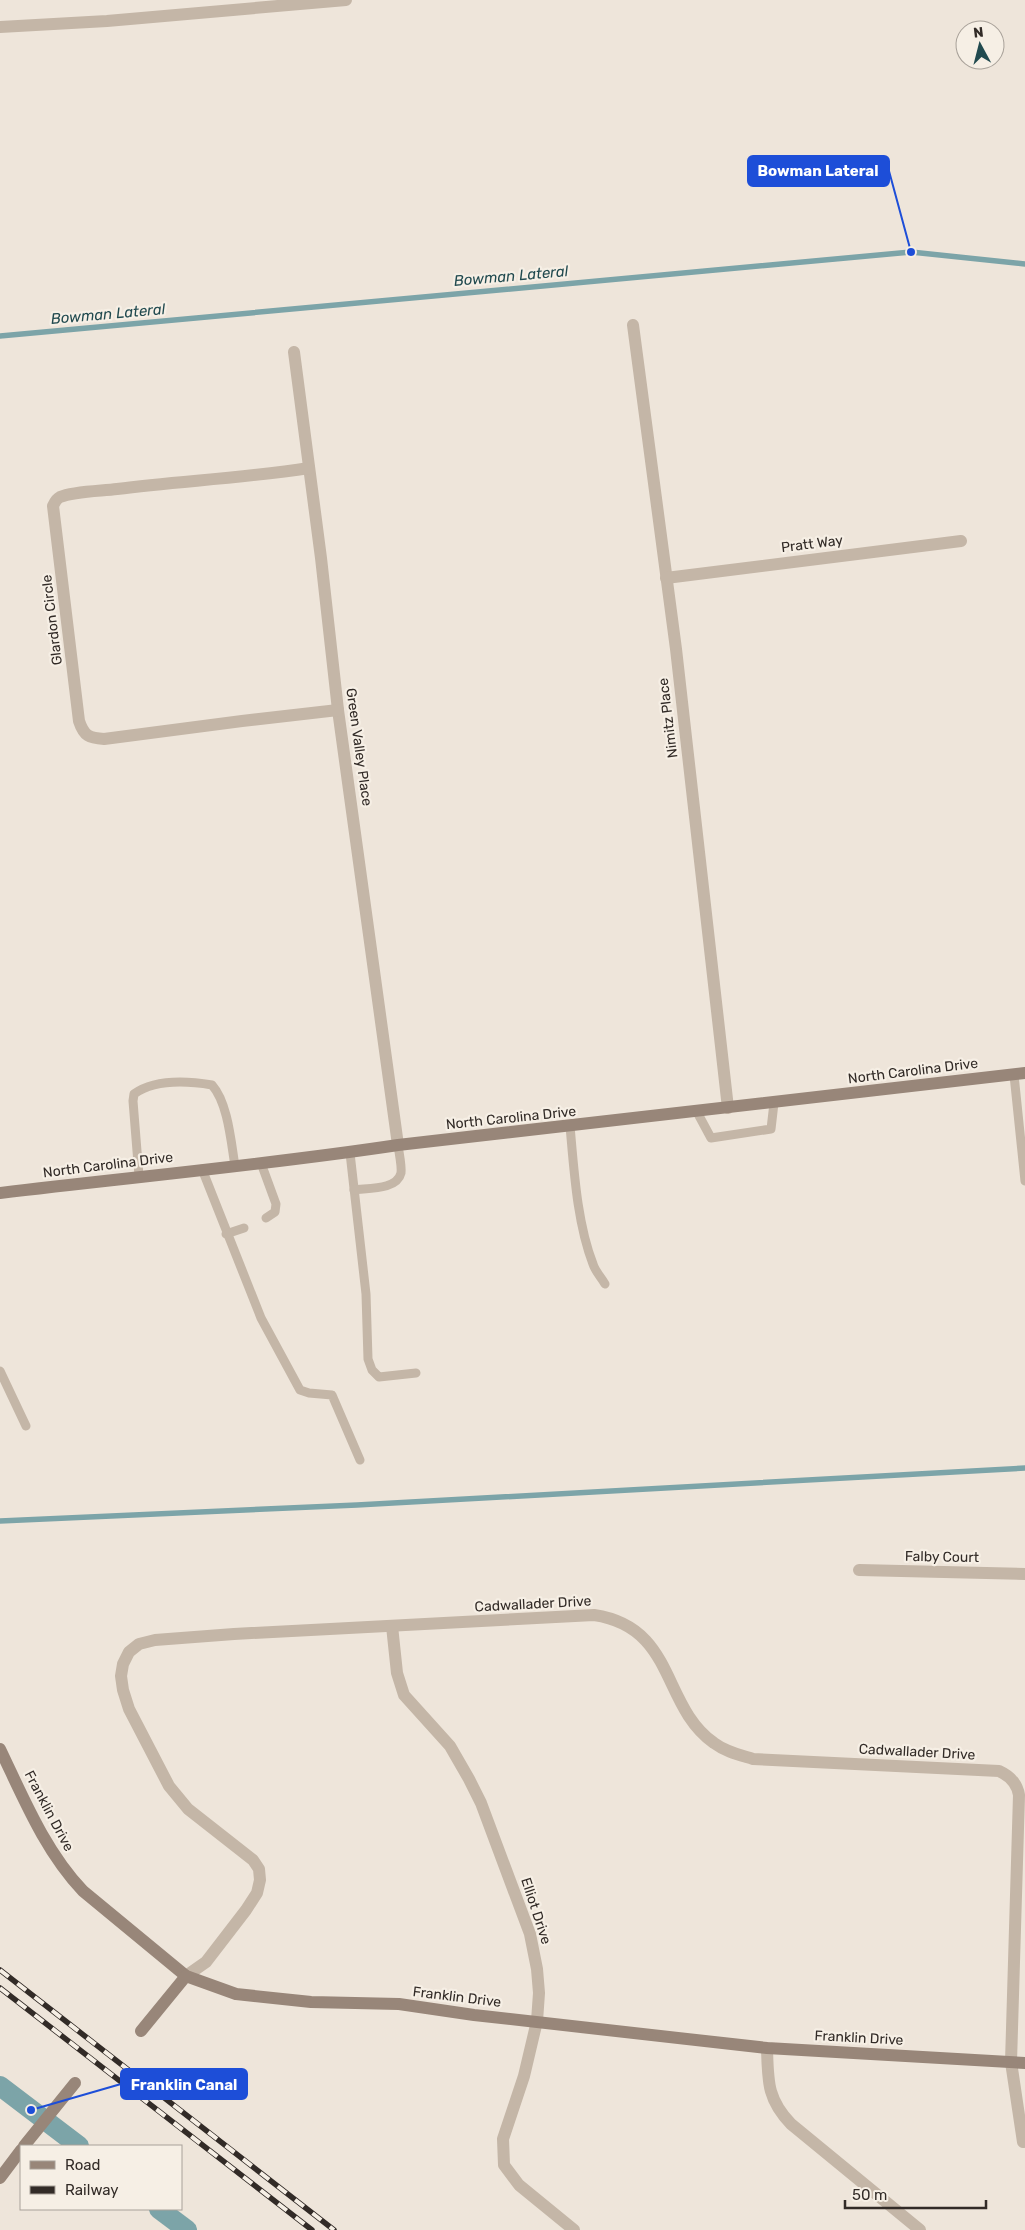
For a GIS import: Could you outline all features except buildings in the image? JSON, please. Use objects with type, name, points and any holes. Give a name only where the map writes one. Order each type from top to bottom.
[{"type":"street","points":[[0,27],[107,22],[346,0]]},
{"type":"street","name":"Nimitz Place","points":[[632,325],[666,578],[728,1108]]},
{"type":"street","name":"Green Valley Place","points":[[294,352],[338,710],[398,1146]]},
{"type":"street","name":"Glardon Circle","points":[[309,468],[247,477],[82,493],[60,497],[55,500],[54,506],[79,721],[85,735],[91,738],[104,739],[242,720],[338,710]]},
{"type":"street","name":"Pratt Way","points":[[666,578],[961,541]]},
{"type":"street","name":"North Carolina Drive","points":[[0,1193],[1019,1074]]},
{"type":"street","name":"Falby Court","points":[[859,1570],[1025,1574]]},
{"type":"street","name":"Cadwallader Drive","points":[[141,2031],[186,1976],[206,1962],[246,1910],[257,1892],[260,1880],[259,1869],[253,1860],[188,1809],[169,1786],[129,1709],[123,1690],[121,1676],[123,1664],[129,1652],[139,1644],[155,1640],[594,1615],[607,1617],[630,1626],[645,1639],[657,1654],[691,1718],[715,1744],[733,1753],[753,1759],[999,1771],[1009,1776],[1016,1784],[1019,1795],[1011,2062],[1023,2142]]},
{"type":"street","name":"Elliot Drive","points":[[392,1626],[397,1674],[404,1695],[450,1746],[469,1779],[481,1803],[530,1934],[537,1968],[539,1993],[537,2021],[524,2076],[503,2139],[502,2156],[508,2173],[519,2185],[574,2230]]},
{"type":"street","name":"Franklin Drive","points":[[0,1749],[41,1834],[68,1875],[83,1891],[186,1976],[236,1994],[311,2002],[400,2004],[767,2048],[1025,2063]]},
{"type":"street","points":[[767,2048],[768,2086],[779,2112],[791,2124],[920,2230]]},
{"type":"street","points":[[25,2145],[58,2102],[76,2083]]},
{"type":"street","points":[[0,2178],[20,2151]]},
{"type":"lane","points":[[1019,1074],[1025,1181]]},
{"type":"lane","points":[[139,1176],[132,1101],[134,1094],[154,1084],[212,1085],[218,1091],[227,1122],[234,1166]]},
{"type":"lane","points":[[697,1112],[711,1138],[742,1135],[772,1129],[774,1103]]},
{"type":"lane","points":[[570,1126],[580,1208],[586,1237],[593,1265],[605,1284]]},
{"type":"lane","points":[[354,1190],[387,1186],[396,1182],[401,1173],[398,1146]]},
{"type":"lane","points":[[350,1152],[366,1294],[368,1359],[372,1370],[379,1377],[416,1373]]},
{"type":"lane","points":[[261,1163],[276,1204],[275,1212],[266,1218]]},
{"type":"lane","points":[[202,1169],[226,1234],[261,1318],[300,1390],[309,1394],[332,1394],[360,1460]]},
{"type":"lane","points":[[226,1234],[244,1228]]},
{"type":"lane","points":[[0,1371],[26,1426]]},
{"type":"waterway","name":"Bowman Lateral","points":[[0,336],[911,252],[1025,264]]},
{"type":"waterway","points":[[0,1521],[357,1505],[1025,1468]]},
{"type":"waterway","points":[[0,2086],[78,2145]]},
{"type":"waterway","points":[[160,2210],[187,2230]]},
{"type":"railway","points":[[0,1970],[334,2230]]},
{"type":"railway","points":[[0,1988],[312,2230]]},
{"type":"place","name":"Bowman Lateral","points":[[911,252]]},
{"type":"place","name":"Franklin Canal","points":[[31,2110]]}]
